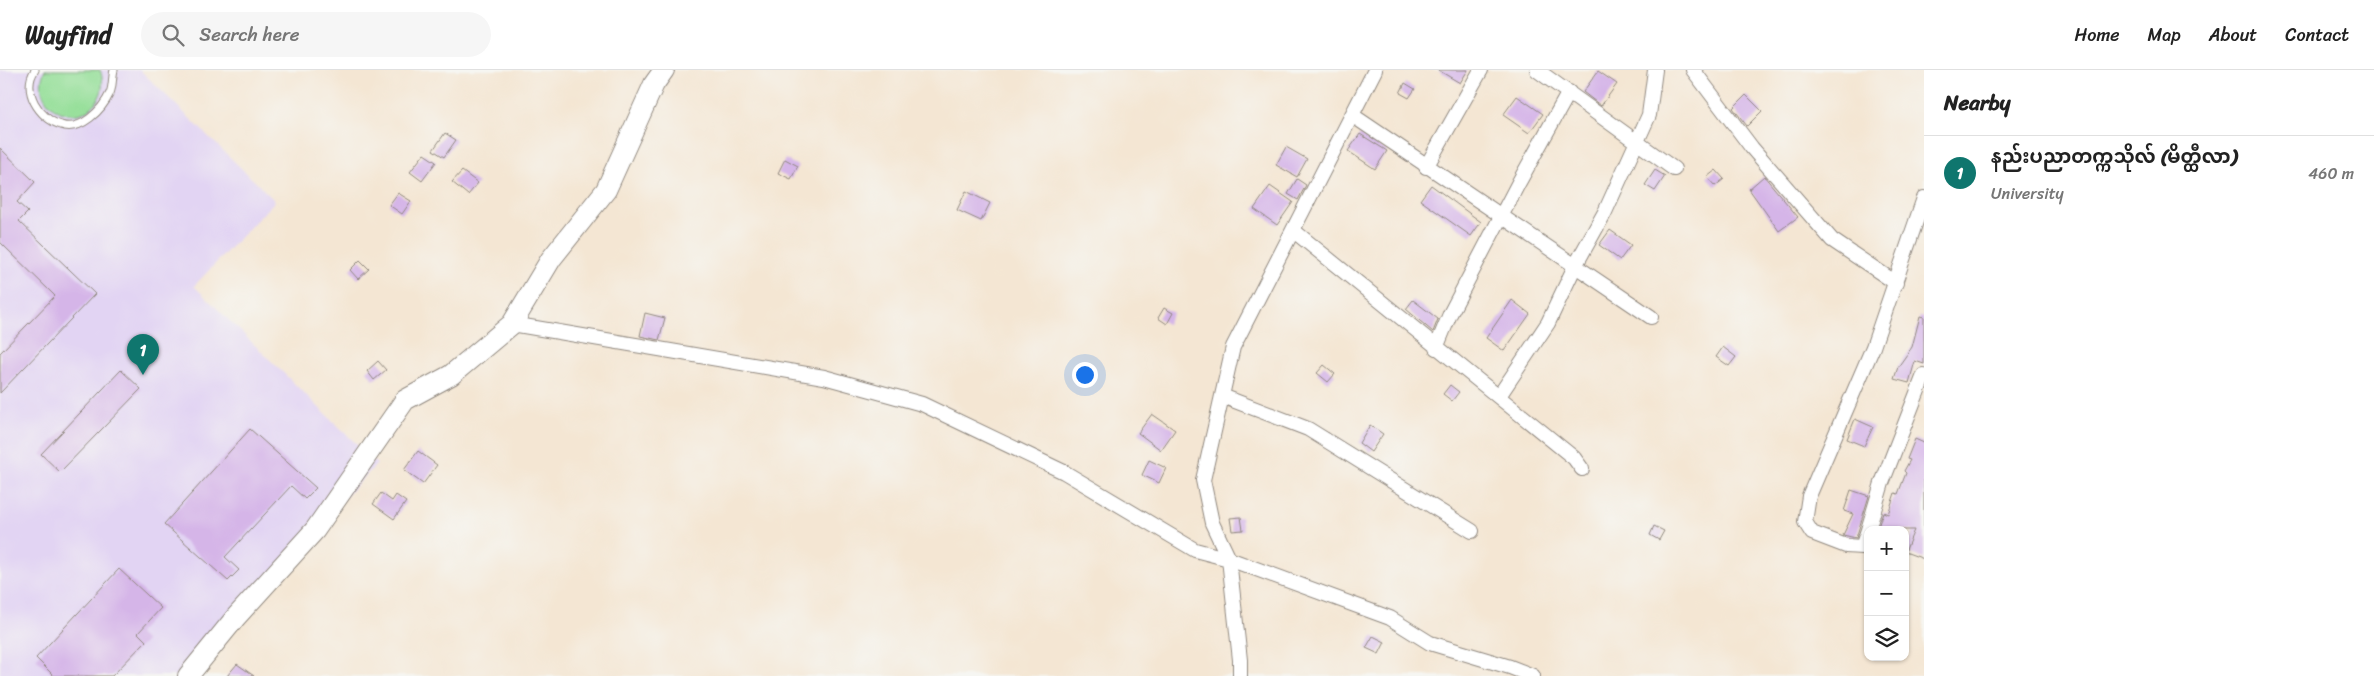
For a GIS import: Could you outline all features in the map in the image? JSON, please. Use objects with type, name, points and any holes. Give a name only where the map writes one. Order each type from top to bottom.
[{"type":"street","points":[[188,676],[236,617],[315,530],[405,400],[451,375],[512,324],[551,259],[606,190],[654,84],[664,70]]},
{"type":"street","points":[[1240,676],[1229,559],[1212,523],[1204,480],[1222,396],[1233,347],[1375,70]]},
{"type":"street","points":[[1426,167],[1481,70]]},
{"type":"street","points":[[1538,70],[1674,170]]},
{"type":"street","points":[[1499,396],[1548,323],[1575,266],[1605,212],[1649,115],[1655,70]]},
{"type":"street","points":[[1693,70],[1752,148],[1832,240],[1896,283]]},
{"type":"street","points":[[1436,348],[1450,314],[1519,182],[1569,92]]},
{"type":"street","points":[[1352,115],[1426,167],[1651,317]]},
{"type":"street","points":[[1864,541],[1862,547],[1854,546],[1812,533],[1805,522],[1809,496],[1873,347],[1924,198]]},
{"type":"street","points":[[1294,231],[1436,348],[1499,396],[1574,458],[1582,469]]},
{"type":"street","points":[[512,324],[824,377],[922,404],[1064,472],[1195,550],[1229,559],[1390,618],[1430,643],[1510,667],[1533,676]]},
{"type":"street","points":[[1869,526],[1882,483],[1924,375]]},
{"type":"street","points":[[1222,396],[1308,430],[1472,531]]},
{"type":"lane","points":[[35,70],[31,76],[30,96],[42,113],[61,126],[81,124],[100,110],[110,92],[114,70]]},
{"type":"shaded area","points":[[0,70],[140,70],[275,201],[194,286],[377,464],[236,610],[181,676],[0,676]]},
{"type":"green space","points":[[45,70],[100,70],[102,76],[101,93],[94,106],[83,113],[72,114],[60,112],[50,105],[44,96],[41,84]]},
{"type":"building","points":[[1438,70],[1468,70],[1460,83]]},
{"type":"building","points":[[1598,71],[1617,84],[1601,106],[1583,92]]},
{"type":"building","points":[[1405,83],[1415,89],[1409,98],[1400,93]]},
{"type":"building","points":[[1746,95],[1762,111],[1747,126],[1733,108]]},
{"type":"building","points":[[1517,96],[1543,114],[1529,133],[1503,115]]},
{"type":"building","points":[[445,133],[456,140],[444,157],[433,150]]},
{"type":"building","points":[[1360,134],[1387,151],[1375,169],[1348,151]]},
{"type":"building","points":[[1286,147],[1307,159],[1297,177],[1276,165]]},
{"type":"building","points":[[0,148],[35,182],[17,202],[28,212],[19,221],[95,294],[0,393],[0,353],[55,296],[0,242]]},
{"type":"building","points":[[424,154],[436,162],[422,181],[410,172]]},
{"type":"building","points":[[785,159],[798,166],[791,179],[778,173]]},
{"type":"building","points":[[1655,170],[1665,176],[1655,191],[1645,185]]},
{"type":"building","points":[[1716,170],[1724,179],[1715,186],[1707,177]]},
{"type":"building","points":[[462,171],[478,183],[468,195],[452,182]]},
{"type":"building","points":[[1764,176],[1798,217],[1779,231],[1749,189]]},
{"type":"building","points":[[1297,179],[1306,185],[1298,200],[1288,194]]},
{"type":"building","points":[[1431,185],[1481,222],[1471,236],[1420,200]]},
{"type":"building","points":[[1270,186],[1293,202],[1277,225],[1254,209]]},
{"type":"building","points":[[966,191],[990,203],[981,221],[957,210]]},
{"type":"building","points":[[398,193],[411,201],[402,214],[389,205]]},
{"type":"building","points":[[1610,230],[1631,245],[1620,260],[1599,245]]},
{"type":"building","points":[[360,260],[369,269],[358,279],[350,270]]},
{"type":"building","points":[[1413,300],[1438,319],[1433,332],[1406,309]]},
{"type":"building","points":[[1512,300],[1530,314],[1504,351],[1486,338]]},
{"type":"building","points":[[1164,308],[1173,313],[1167,324],[1158,318]]},
{"type":"building","points":[[645,313],[665,318],[659,340],[640,336]]},
{"type":"building","points":[[1920,316],[1924,317],[1924,364],[1915,361],[1909,383],[1894,379],[1898,367],[1912,347]]},
{"type":"building","points":[[1723,347],[1736,357],[1729,366],[1716,357]]},
{"type":"building","points":[[378,361],[386,370],[374,380],[367,371]]},
{"type":"building","points":[[1324,365],[1335,374],[1328,382],[1317,373]]},
{"type":"building","points":[[121,370],[141,389],[60,472],[41,454]]},
{"type":"building","points":[[1450,385],[1459,392],[1452,401],[1443,394]]},
{"type":"building","points":[[1152,414],[1175,430],[1161,450],[1138,433]]},
{"type":"building","points":[[1855,419],[1873,427],[1864,446],[1847,439]]},
{"type":"building","points":[[1370,425],[1383,434],[1371,452],[1359,443]]},
{"type":"building","points":[[250,429],[316,488],[305,499],[291,486],[225,557],[239,570],[228,581],[164,524]]},
{"type":"building","points":[[1915,439],[1924,443],[1924,559],[1909,553],[1909,542],[1914,530],[1909,530],[1909,526],[1878,526],[1883,512],[1888,514],[1895,493],[1898,494],[1906,473],[1904,471],[1910,460],[1907,459]]},
{"type":"building","points":[[418,451],[437,465],[423,484],[404,470]]},
{"type":"building","points":[[1149,460],[1166,468],[1159,483],[1142,475]]},
{"type":"building","points":[[1851,490],[1869,496],[1856,538],[1843,535],[1853,514],[1844,511]]},
{"type":"building","points":[[381,493],[392,501],[396,495],[406,502],[394,519],[373,504]]},
{"type":"building","points":[[1241,517],[1243,530],[1232,531],[1230,518]]},
{"type":"building","points":[[1654,526],[1664,531],[1659,540],[1650,535]]},
{"type":"building","points":[[119,569],[161,608],[138,633],[146,641],[112,676],[54,676],[36,658]]},
{"type":"building","points":[[1373,636],[1385,642],[1379,654],[1366,648]]},
{"type":"building","points":[[237,664],[254,676],[227,676]]},
{"type":"place","name":"နည်းပညာတက္ကသိုလ် (မိတ္ထီလာ)","points":[[143,375]]}]
